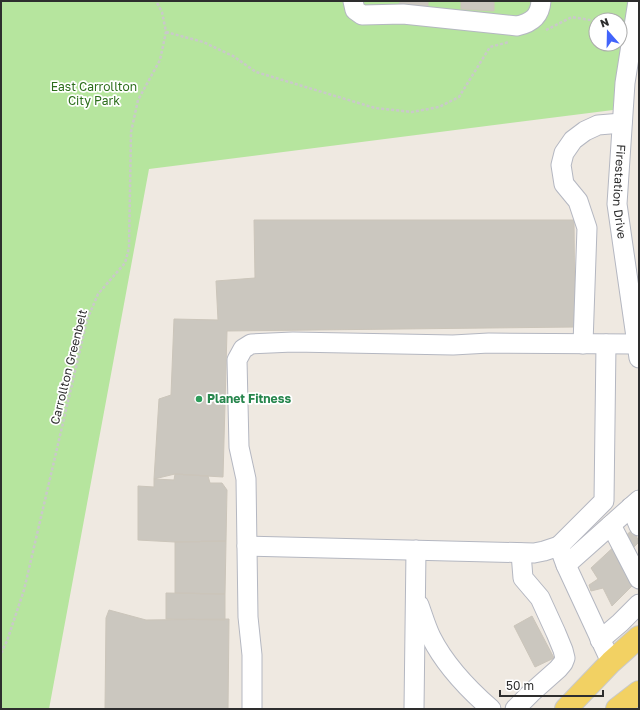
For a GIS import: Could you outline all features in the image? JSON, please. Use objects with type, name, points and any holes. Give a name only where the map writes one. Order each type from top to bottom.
[{"type":"main road","points":[[566,709],[611,662],[639,637]]},
{"type":"main road","points":[[617,709],[639,692]]},
{"type":"street","points":[[353,1],[355,10],[362,15],[403,14],[517,26],[527,24],[535,17],[541,1]]},
{"type":"street","name":"Firestation Drive","points":[[638,1],[625,83],[631,99],[622,123],[617,204],[638,351]]},
{"type":"street","points":[[583,344],[587,228],[578,201],[564,184],[561,165],[564,153],[573,140],[585,131],[598,125],[622,123]]},
{"type":"street","points":[[252,709],[252,655],[248,617],[246,546],[246,478],[239,446],[238,360],[242,349],[251,344],[293,342],[453,345],[489,343],[606,344],[638,351]]},
{"type":"street","points":[[246,546],[521,553],[544,551],[559,546],[604,501],[606,344]]},
{"type":"street","points":[[566,565],[625,512]]},
{"type":"street","points":[[625,512],[639,526]]},
{"type":"street","points":[[625,512],[639,549]]},
{"type":"street","points":[[625,512],[639,579]]},
{"type":"street","points":[[559,546],[566,565],[611,662]]},
{"type":"street","points":[[414,709],[416,550]]},
{"type":"street","points":[[515,709],[531,692],[558,669],[565,658],[556,633],[540,598],[523,578],[521,553]]},
{"type":"street","points":[[416,594],[431,637],[443,656],[475,694],[491,709]]},
{"type":"street","points":[[600,640],[639,604]]},
{"type":"path","name":"Carrollton Greenbelt","points":[[1,653],[8,641],[24,590],[87,320],[98,294],[125,263],[129,248],[131,132],[138,100],[160,60],[166,32],[162,12],[156,1]]},
{"type":"path","points":[[544,31],[572,17],[588,20]]},
{"type":"path","points":[[166,32],[203,42],[233,56],[256,72],[375,108],[412,112],[439,107],[459,97],[490,47],[511,42]]},
{"type":"green space","name":"East Carrollton City Park","points":[[1,1],[633,1],[628,46],[628,12],[588,12],[588,52],[627,52],[621,109],[149,169],[49,709],[1,709]]},
{"type":"building","points":[[400,1],[428,1],[428,10],[399,9]]},
{"type":"building","points":[[461,1],[494,1],[494,11],[461,9]]},
{"type":"building","points":[[254,220],[574,220],[575,327],[227,331],[223,477],[175,474],[154,479],[159,399],[171,395],[174,319],[218,320],[216,281],[255,278]]},
{"type":"building","points":[[175,474],[208,476],[210,483],[222,483],[227,490],[226,541],[175,542],[138,540],[138,486],[154,487],[154,479],[174,480]]},
{"type":"building","points":[[633,529],[639,542],[623,558],[636,582],[612,606],[603,588],[591,591],[589,585],[598,579],[591,568]]},
{"type":"building","points":[[226,541],[225,594],[175,593],[175,542]]},
{"type":"building","points":[[166,593],[225,594],[225,620],[166,619]]},
{"type":"building","points":[[109,610],[146,620],[229,619],[228,709],[105,709],[106,618]]},
{"type":"building","points":[[532,616],[554,658],[535,667],[514,626]]},
{"type":"place","name":"Planet Fitness","points":[[199,399]]}]
